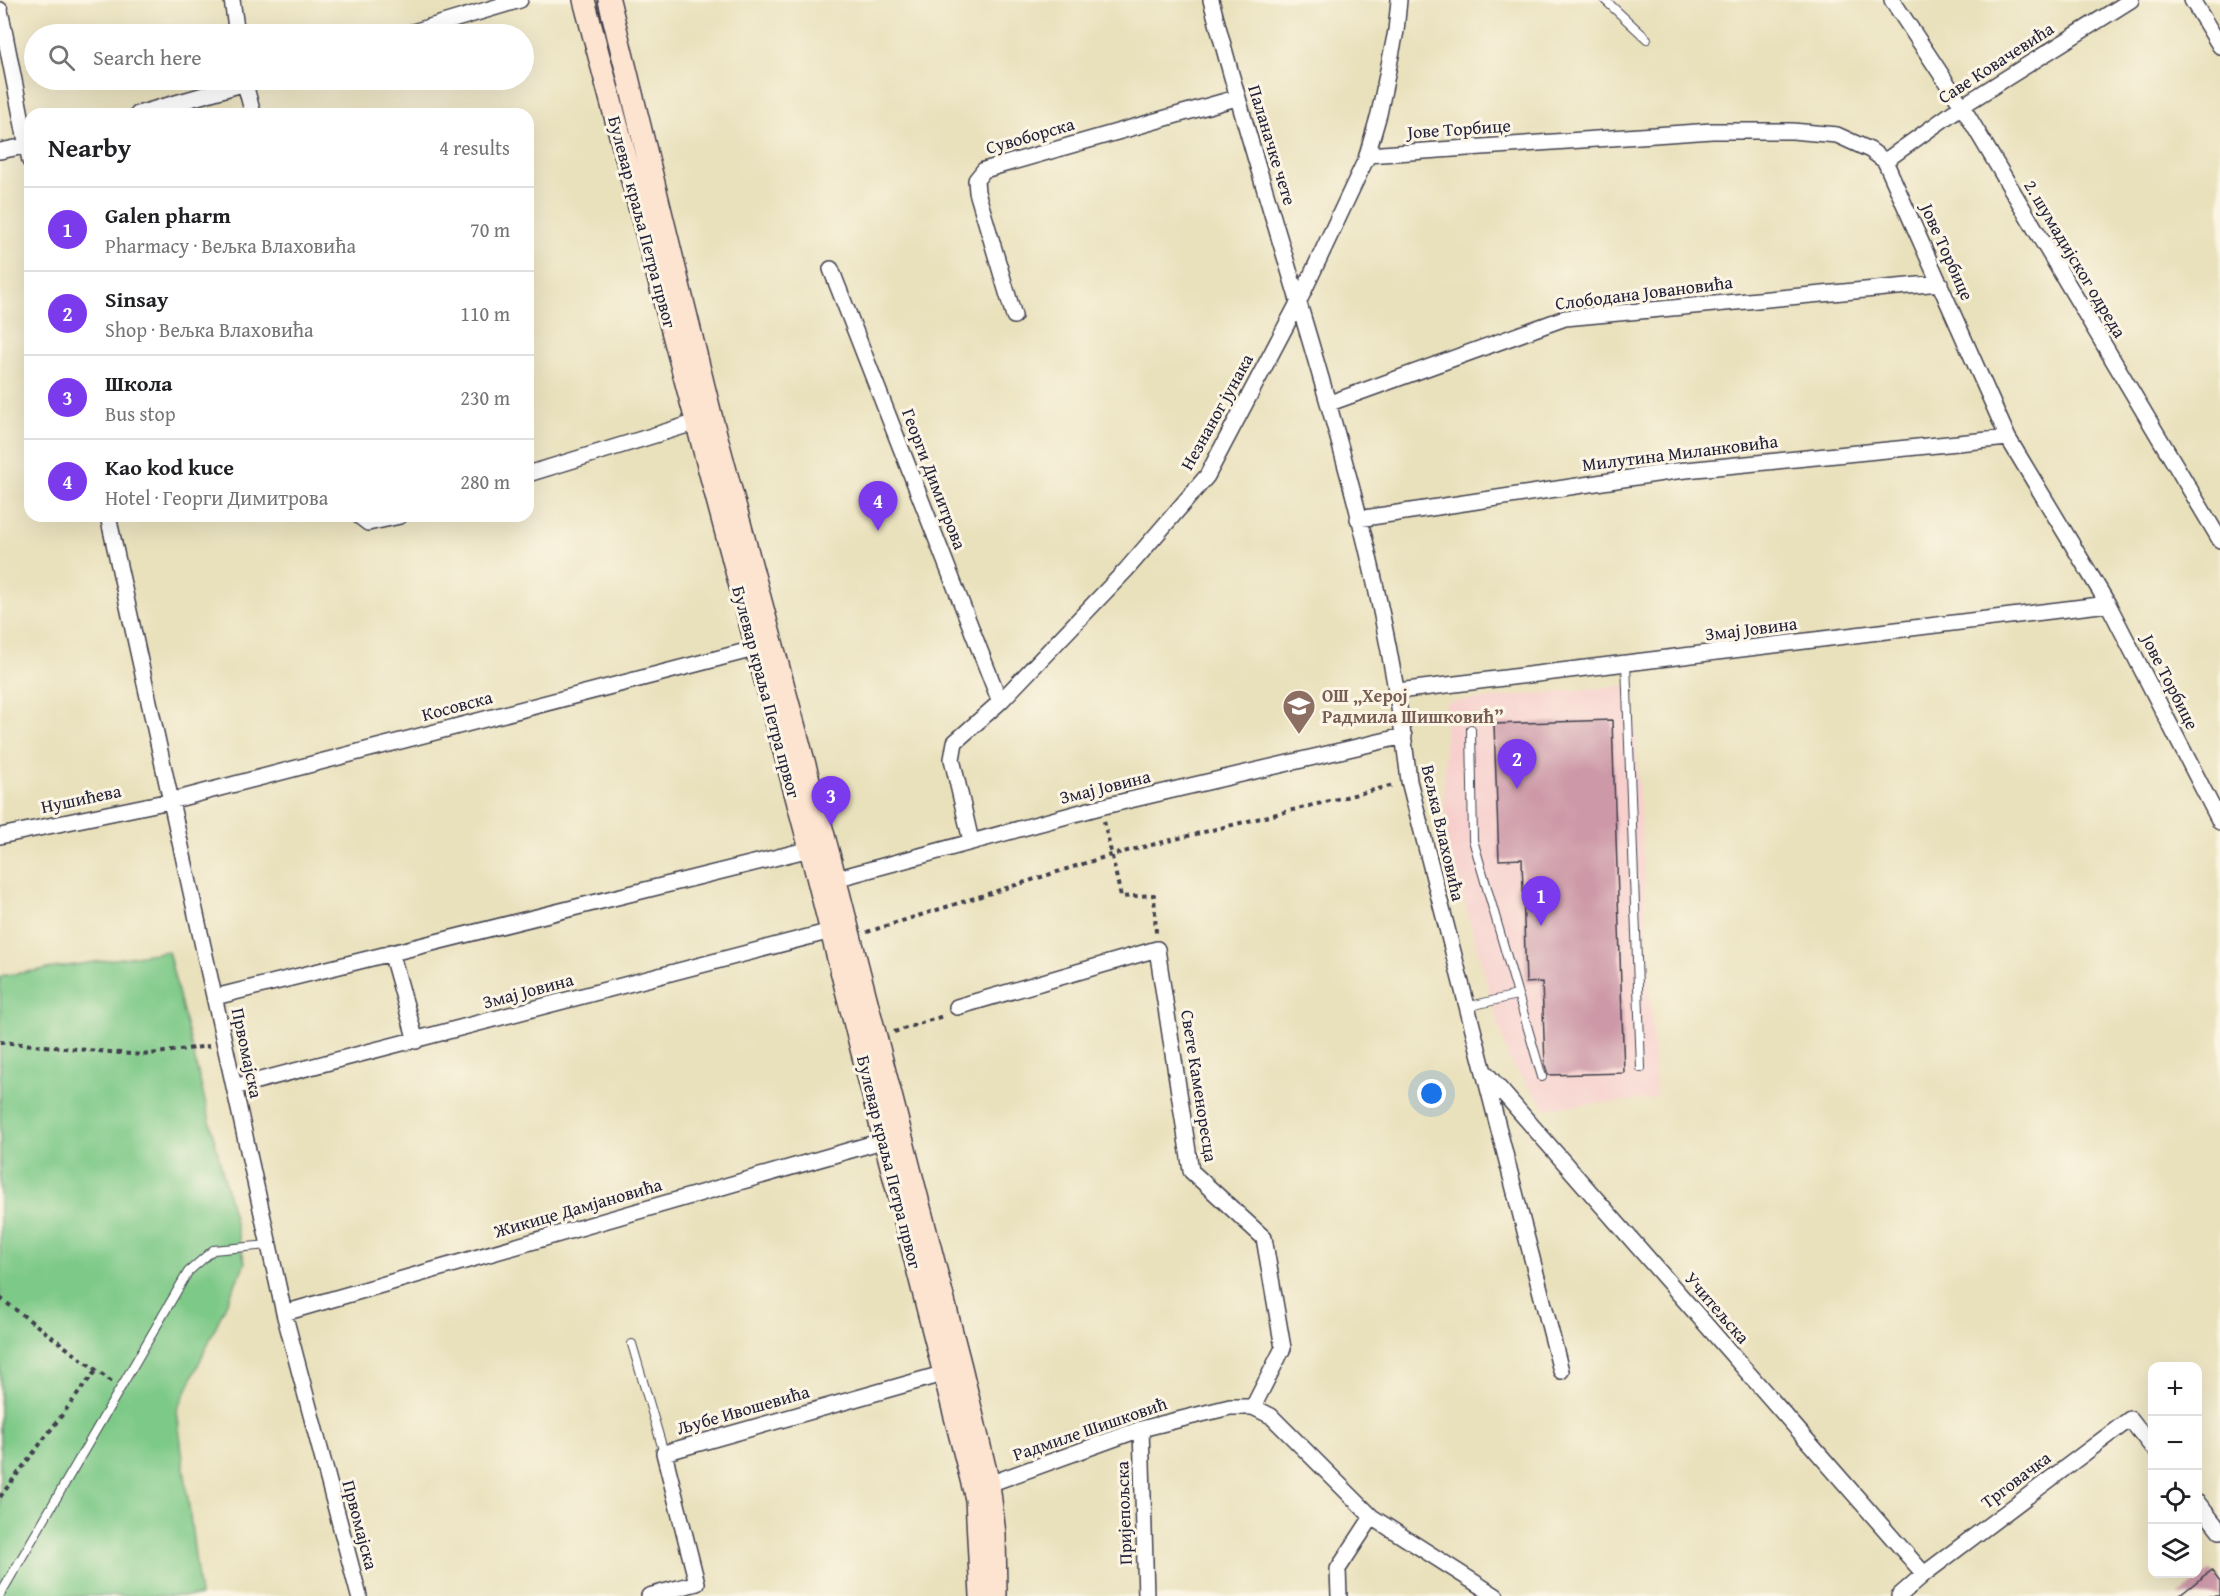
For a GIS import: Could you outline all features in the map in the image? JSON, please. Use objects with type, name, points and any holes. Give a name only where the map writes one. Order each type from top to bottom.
[{"type":"main road","name":"Булевар краља Петра првог","points":[[584,0],[754,649],[810,849],[826,881]]},
{"type":"main road","name":"Булевар краља Петра првог","points":[[609,0],[840,934],[882,1141],[976,1499],[981,1596]]},
{"type":"main road","name":"Булевар краља Петра првог","points":[[840,934],[874,1037],[961,1367],[989,1484],[995,1534],[996,1596]]},
{"type":"street","points":[[232,0],[236,24]]},
{"type":"street","points":[[440,24],[520,0]]},
{"type":"street","name":"Паланачке чете","points":[[1211,0],[1236,98],[1299,301]]},
{"type":"street","name":"Незнаног јунака","points":[[971,841],[952,759],[955,742],[1000,702],[1126,570],[1207,476],[1299,301],[1367,155],[1394,41],[1399,0]]},
{"type":"street","name":"2. шумадијског одреда","points":[[1892,0],[1962,106],[2220,540]]},
{"type":"street","name":"Саве Ковачевића","points":[[1884,161],[1962,106],[2131,0]]},
{"type":"street","points":[[2192,0],[2220,46]]},
{"type":"street","points":[[0,10],[24,127]]},
{"type":"street","points":[[158,108],[219,90]]},
{"type":"street","points":[[250,90],[252,108]]},
{"type":"street","name":"Сувоборска","points":[[1014,316],[977,192],[976,180],[984,170],[1236,98]]},
{"type":"street","name":"Јове Торбице","points":[[1367,155],[1712,131],[1792,131],[1837,135],[1870,150],[1884,161],[2008,438],[2108,604],[2220,822]]},
{"type":"street","points":[[0,152],[24,151]]},
{"type":"street","name":"Георги Димитрова","points":[[831,269],[1000,702]]},
{"type":"street","name":"Слободана Јовановића","points":[[1330,403],[1565,318],[1940,283]]},
{"type":"street","name":"Вељка Влаховића","points":[[1299,301],[1330,403],[1398,691],[1408,781],[1561,1371]]},
{"type":"street","points":[[534,472],[694,423]]},
{"type":"street","name":"Милутина Миланковића","points":[[1358,519],[1676,471],[2008,438]]},
{"type":"street","name":"Првомајска","points":[[109,522],[284,1313],[359,1596]]},
{"type":"street","name":"Змај Јовина","points":[[1398,691],[2108,604]]},
{"type":"street","name":"Косовска","points":[[170,801],[754,649]]},
{"type":"street","name":"Змај Јовина","points":[[826,881],[1100,807],[1404,736]]},
{"type":"street","name":"Нушићева","points":[[0,836],[170,801]]},
{"type":"street","points":[[215,998],[391,952],[810,849]]},
{"type":"street","name":"Змај Јовина","points":[[234,1087],[840,934]]},
{"type":"street","points":[[957,1008],[1157,949]]},
{"type":"street","name":"Свете Каменоресца","points":[[1157,949],[1191,1171],[1264,1238],[1283,1348],[1253,1407]]},
{"type":"street","points":[[391,952],[416,1041]]},
{"type":"street","name":"Учитељска","points":[[1482,1068],[1924,1574]]},
{"type":"street","name":"Жикице Дамјановића","points":[[284,1313],[882,1141]]},
{"type":"street","name":"Љубе Ивошевића","points":[[649,1596],[697,1583],[664,1452],[942,1374]]},
{"type":"street","name":"Радмиле Шишковић","points":[[989,1484],[1141,1429],[1230,1407],[1253,1407]]},
{"type":"street","points":[[1253,1407],[1271,1416],[1372,1517],[1496,1596]]},
{"type":"street","name":"Трговачка","points":[[1899,1596],[1924,1574],[2130,1419],[2148,1442]]},
{"type":"street","name":"Пријепољска","points":[[1141,1429],[1146,1596]]},
{"type":"street","points":[[2202,1508],[2220,1531]]},
{"type":"street","points":[[1339,1596],[1338,1569],[1372,1517]]},
{"type":"lane","points":[[1605,0],[1647,39]]},
{"type":"lane","points":[[1626,663],[1641,1068]]},
{"type":"lane","points":[[1471,729],[1473,840],[1542,1077]]},
{"type":"lane","points":[[1466,1008],[1517,995]]},
{"type":"lane","points":[[0,1595],[188,1272],[213,1250],[269,1245]]},
{"type":"lane","points":[[632,1344],[664,1452]]},
{"type":"path","points":[[840,934],[1111,855],[1408,781]]},
{"type":"path","points":[[1100,807],[1121,897],[1154,895],[1157,949]]},
{"type":"path","points":[[874,1037],[936,1020],[957,1008]]},
{"type":"path","points":[[0,1042],[142,1055],[224,1043]]},
{"type":"path","points":[[0,1298],[120,1389]]},
{"type":"path","points":[[0,1497],[96,1370]]},
{"type":"shaded area","points":[[1633,685],[1656,1099],[1546,1108],[1509,1061],[1443,826],[1446,702]]},
{"type":"green space","points":[[168,951],[245,1263],[177,1411],[200,1596],[0,1596],[0,976]]},
{"type":"building","points":[[1612,720],[1624,1073],[1548,1075],[1545,1065],[1542,982],[1526,983],[1522,859],[1499,860],[1494,724]]},
{"type":"building","points":[[2211,1570],[2220,1582],[2220,1596],[2179,1596],[2202,1578]]},
{"type":"place","name":"Kao kod kuce","points":[[878,531]]},
{"type":"place","name":"ОШ „Херој Радмила Шишковић”","points":[[1299,735]]},
{"type":"place","name":"Sinsay","points":[[1517,789]]},
{"type":"place","name":"Школа","points":[[831,826]]},
{"type":"place","name":"Galen pharm","points":[[1541,926]]}]
